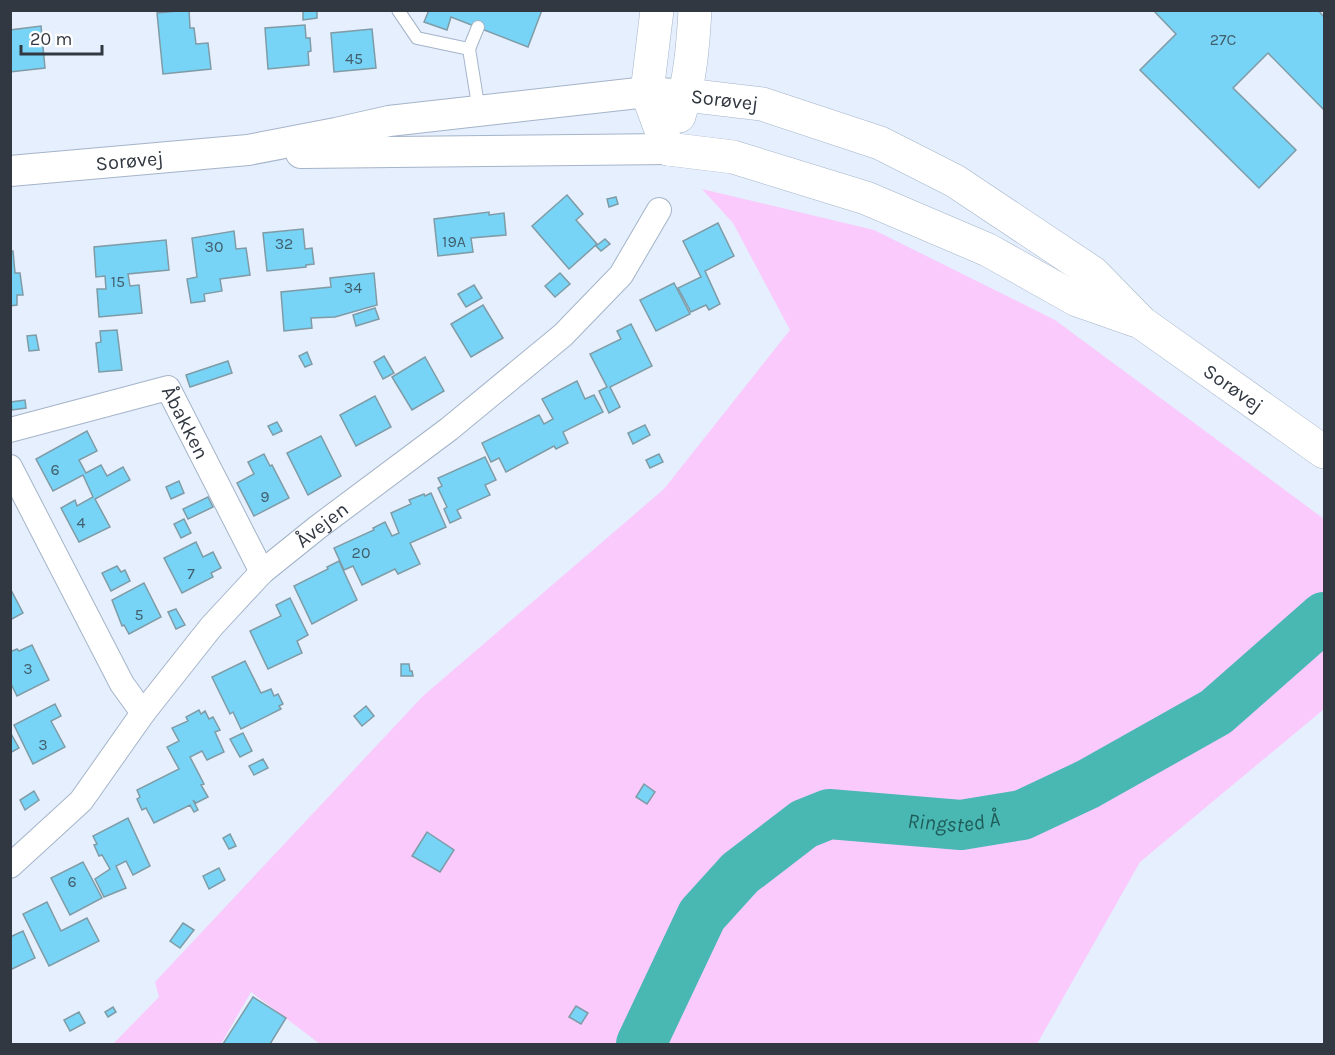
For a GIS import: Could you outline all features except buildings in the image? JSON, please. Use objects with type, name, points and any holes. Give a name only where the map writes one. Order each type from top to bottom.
[{"type":"main road","points":[[657,10],[647,92],[668,149]]},
{"type":"main road","points":[[668,149],[686,95],[693,47],[695,10]]},
{"type":"main road","name":"Sorøvej","points":[[686,95],[762,104],[880,143],[955,181],[1093,273],[1142,323],[1324,452]]},
{"type":"main road","name":"Sorøvej","points":[[668,149],[733,157],[866,198],[988,250],[1077,300],[1142,323]]},
{"type":"street","name":"Sorøvej","points":[[10,171],[248,150],[336,134],[389,121],[647,92],[686,95]]},
{"type":"street","name":"Sorøvej","points":[[248,150],[318,154],[668,149]]},
{"type":"street","name":"Åvejen","points":[[10,866],[81,801],[143,713],[211,627],[262,572],[318,526],[449,429],[563,335],[621,275],[659,210]]},
{"type":"street","name":"Åbakken","points":[[10,430],[168,388],[262,572]]},
{"type":"street","points":[[10,467],[122,684],[143,713]]},
{"type":"lane","points":[[398,10],[417,38],[469,49]]},
{"type":"lane","points":[[478,27],[469,49],[479,111]]},
{"type":"shaded area","points":[[702,189],[874,230],[1055,320],[1324,519],[1324,709],[1140,862],[1037,1044],[320,1044],[251,992],[221,1044],[113,1044],[159,997],[155,982],[423,696],[664,489],[790,330],[733,223]]},
{"type":"waterway","name":"Ringsted Å","points":[[641,1044],[702,915],[740,873],[804,824],[829,814],[961,825],[1022,815],[1088,784],[1216,712],[1324,617]]}]
